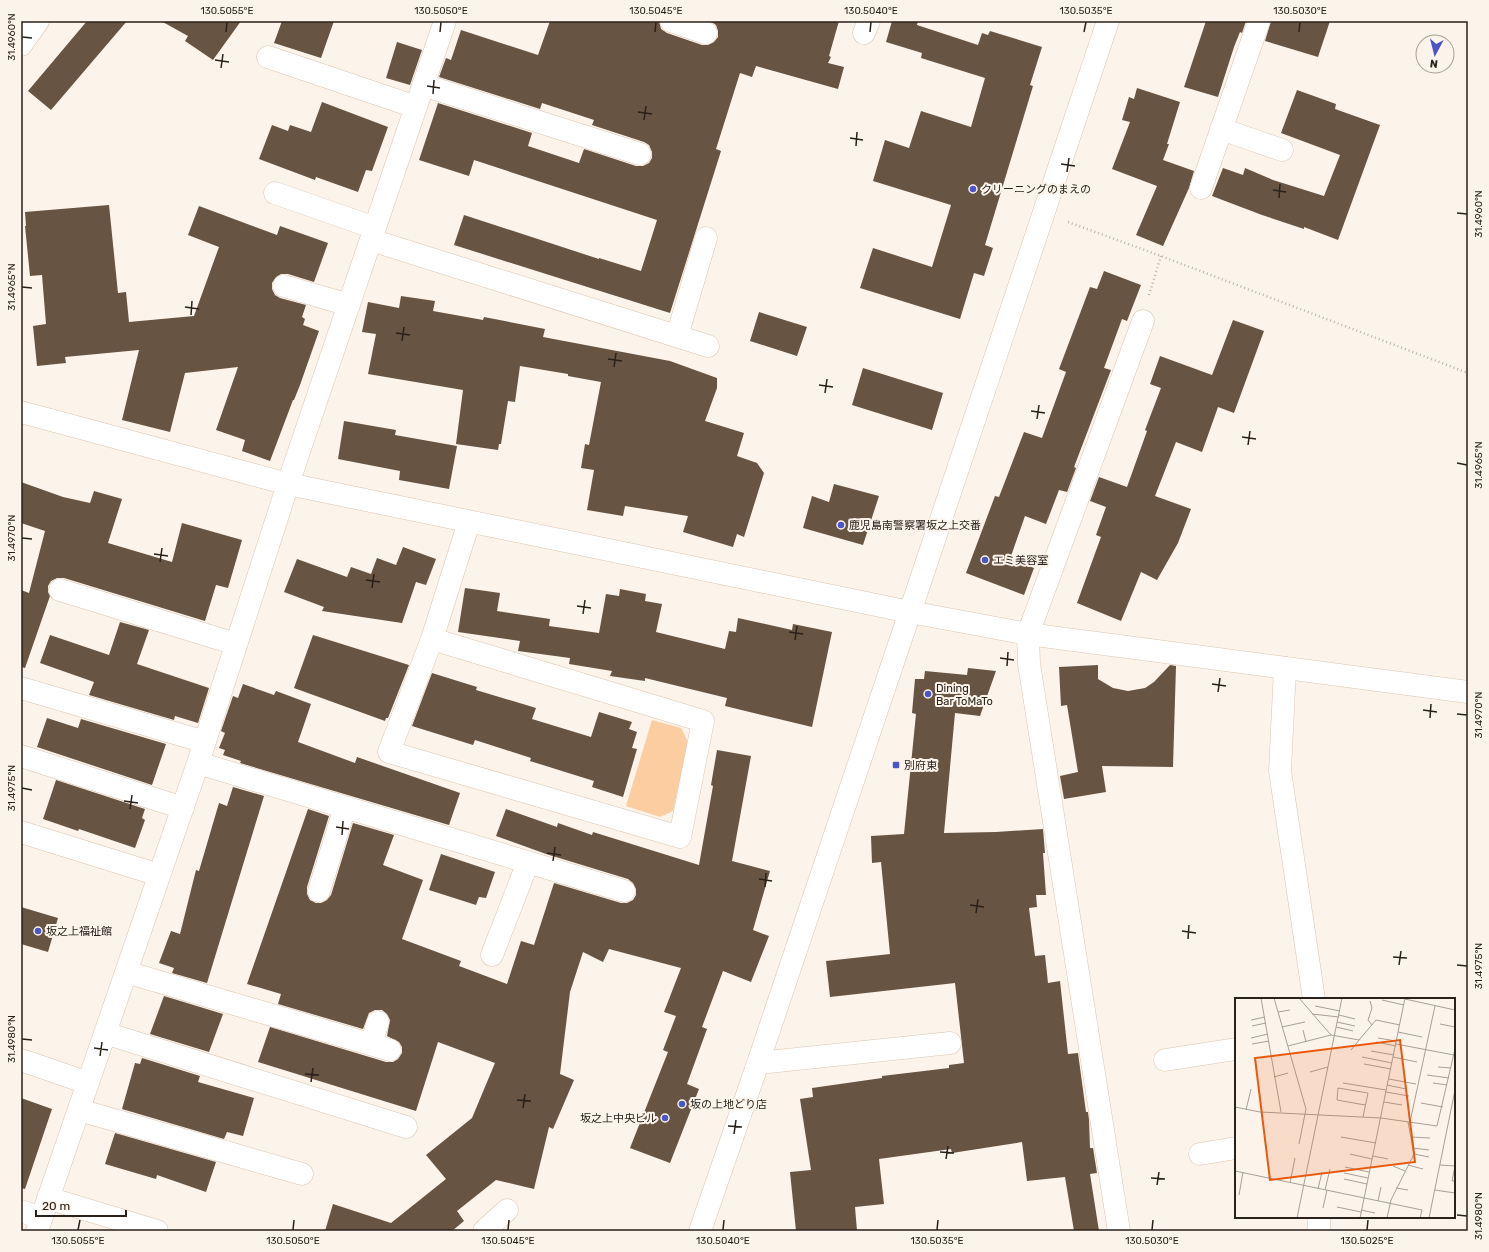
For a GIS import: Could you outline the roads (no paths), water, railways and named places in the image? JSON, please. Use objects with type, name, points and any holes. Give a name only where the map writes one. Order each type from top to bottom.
[{"type":"street","points":[[21,45],[38,21]]},
{"type":"street","points":[[21,1211],[39,1224],[183,808],[288,484],[445,21]]},
{"type":"street","points":[[670,21],[706,33]]},
{"type":"street","points":[[700,1231],[758,1063],[1108,21]]},
{"type":"street","points":[[1201,188],[1259,21]]},
{"type":"street","points":[[268,57],[416,107]]},
{"type":"street","points":[[423,86],[640,154]]},
{"type":"street","points":[[1221,129],[1282,150]]},
{"type":"street","points":[[275,193],[373,234],[708,346]]},
{"type":"street","points":[[677,336],[706,238]]},
{"type":"street","points":[[284,286],[349,305]]},
{"type":"street","points":[[1119,1231],[1030,672],[1028,634],[1143,321]]},
{"type":"street","points":[[21,412],[288,484],[910,612],[1028,634],[1468,692]]},
{"type":"street","points":[[432,639],[703,721],[680,837],[389,752],[432,639],[468,522]]},
{"type":"street","points":[[60,590],[236,644]]},
{"type":"street","points":[[1285,668],[1280,771],[1314,998]]},
{"type":"street","points":[[21,688],[205,742]]},
{"type":"street","points":[[21,756],[183,808]]},
{"type":"street","points":[[198,763],[624,891]]},
{"type":"street","points":[[319,890],[345,807]]},
{"type":"street","points":[[21,832],[159,875]]},
{"type":"street","points":[[492,955],[528,862]]},
{"type":"street","points":[[126,972],[381,1047],[378,1022]]},
{"type":"street","points":[[105,1033],[406,1127]]},
{"type":"street","points":[[758,1063],[950,1043]]},
{"type":"street","points":[[1165,1060],[1235,1049]]},
{"type":"street","points":[[21,1060],[88,1083]]},
{"type":"street","points":[[78,1110],[302,1174]]},
{"type":"street","points":[[1200,1154],[1235,1148]]},
{"type":"street","points":[[48,1198],[157,1231]]},
{"type":"street","points":[[484,1231],[507,1210]]},
{"type":"street","points":[[1319,1218],[1319,1231]]},
{"type":"place","name":"クリーニングのまえの","points":[[973,189]]},
{"type":"place","name":"鹿児島南警察署坂之上交番","points":[[841,525]]},
{"type":"place","name":"エミ美容室","points":[[985,560]]},
{"type":"place","name":"Dining Bar ToMaTo","points":[[928,694]]},
{"type":"place","name":"別府東","points":[[896,765]]},
{"type":"place","name":"坂之上福祉館","points":[[38,931]]},
{"type":"place","name":"坂の上地どり店","points":[[682,1104]]},
{"type":"place","name":"坂之上中央ビル","points":[[665,1118]]}]
